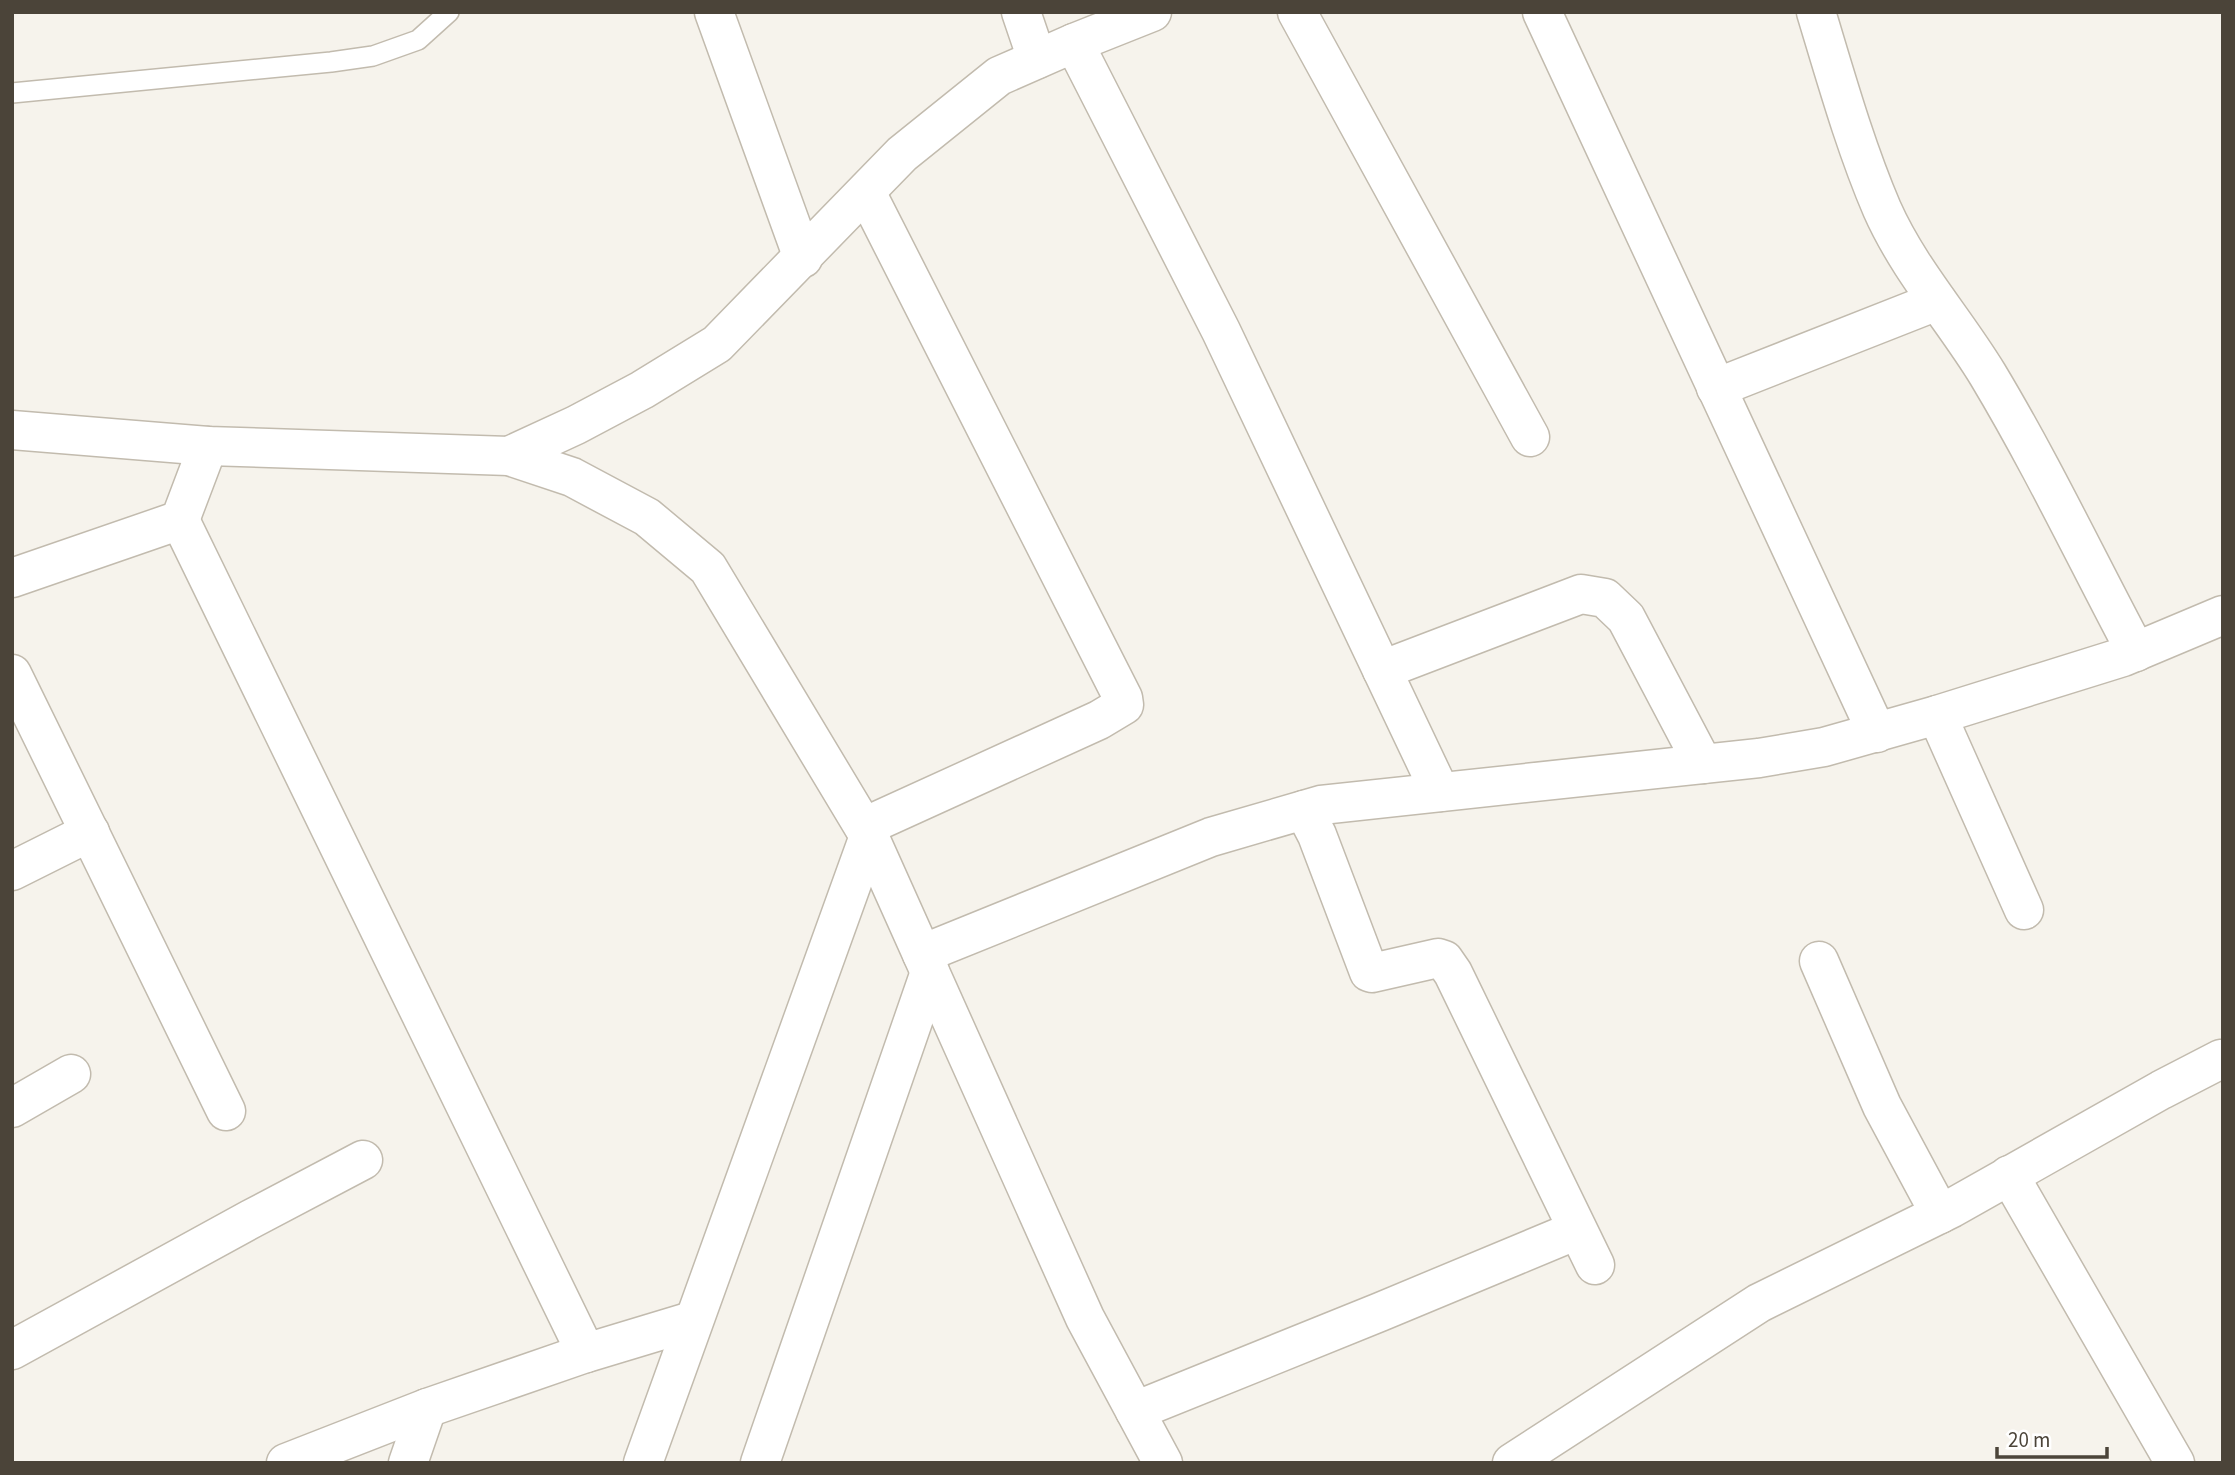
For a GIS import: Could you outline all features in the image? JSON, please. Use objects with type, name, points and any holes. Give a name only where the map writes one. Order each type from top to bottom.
[{"type":"street","points":[[714,12],[803,258]]},
{"type":"street","points":[[1021,12],[1037,59]]},
{"type":"street","points":[[509,456],[631,396],[717,345],[902,155],[999,76],[1152,12]]},
{"type":"street","points":[[1297,12],[1530,437]]},
{"type":"street","points":[[1542,12],[1877,733]]},
{"type":"street","points":[[1816,12],[1846,110],[1883,210],[1911,264],[1986,372],[2013,417],[2136,653]]},
{"type":"street","points":[[1074,43],[1221,331],[1440,792]]},
{"type":"street","points":[[642,1463],[866,832],[1099,720],[1124,705],[866,192]]},
{"type":"street","points":[[1716,388],[1937,301]]},
{"type":"street","points":[[12,430],[208,446],[509,456],[572,477],[647,517],[708,568],[866,832],[1085,1318],[1163,1463]]},
{"type":"street","points":[[208,446],[180,520],[586,1353]]},
{"type":"street","points":[[12,578],[180,520]]},
{"type":"street","points":[[1382,670],[1581,594],[1605,598],[1626,618],[1703,764]]},
{"type":"street","points":[[760,1463],[926,963],[1211,837],[1321,805],[1759,758],[1824,747],[2136,653],[2223,615]]},
{"type":"street","points":[[12,674],[226,1111]]},
{"type":"street","points":[[1937,715],[2024,910]]},
{"type":"street","points":[[1304,810],[1317,835],[1369,972],[1372,974],[1438,958],[1444,960],[1453,972],[1595,1265]]},
{"type":"street","points":[[12,872],[90,832]]},
{"type":"street","points":[[1819,961],[1882,1106],[1940,1214]]},
{"type":"street","points":[[1525,1459],[1759,1303],[1940,1214],[2221,1059]]},
{"type":"street","points":[[12,1108],[71,1074]]},
{"type":"street","points":[[12,1350],[363,1160]]},
{"type":"street","points":[[2009,1175],[2175,1463]]},
{"type":"street","points":[[1135,1410],[1577,1230]]},
{"type":"street","points":[[286,1463],[427,1408],[586,1353],[692,1321]]},
{"type":"street","points":[[408,1463],[427,1408]]},
{"type":"lane","points":[[12,93],[373,56],[418,40],[449,12]]}]
